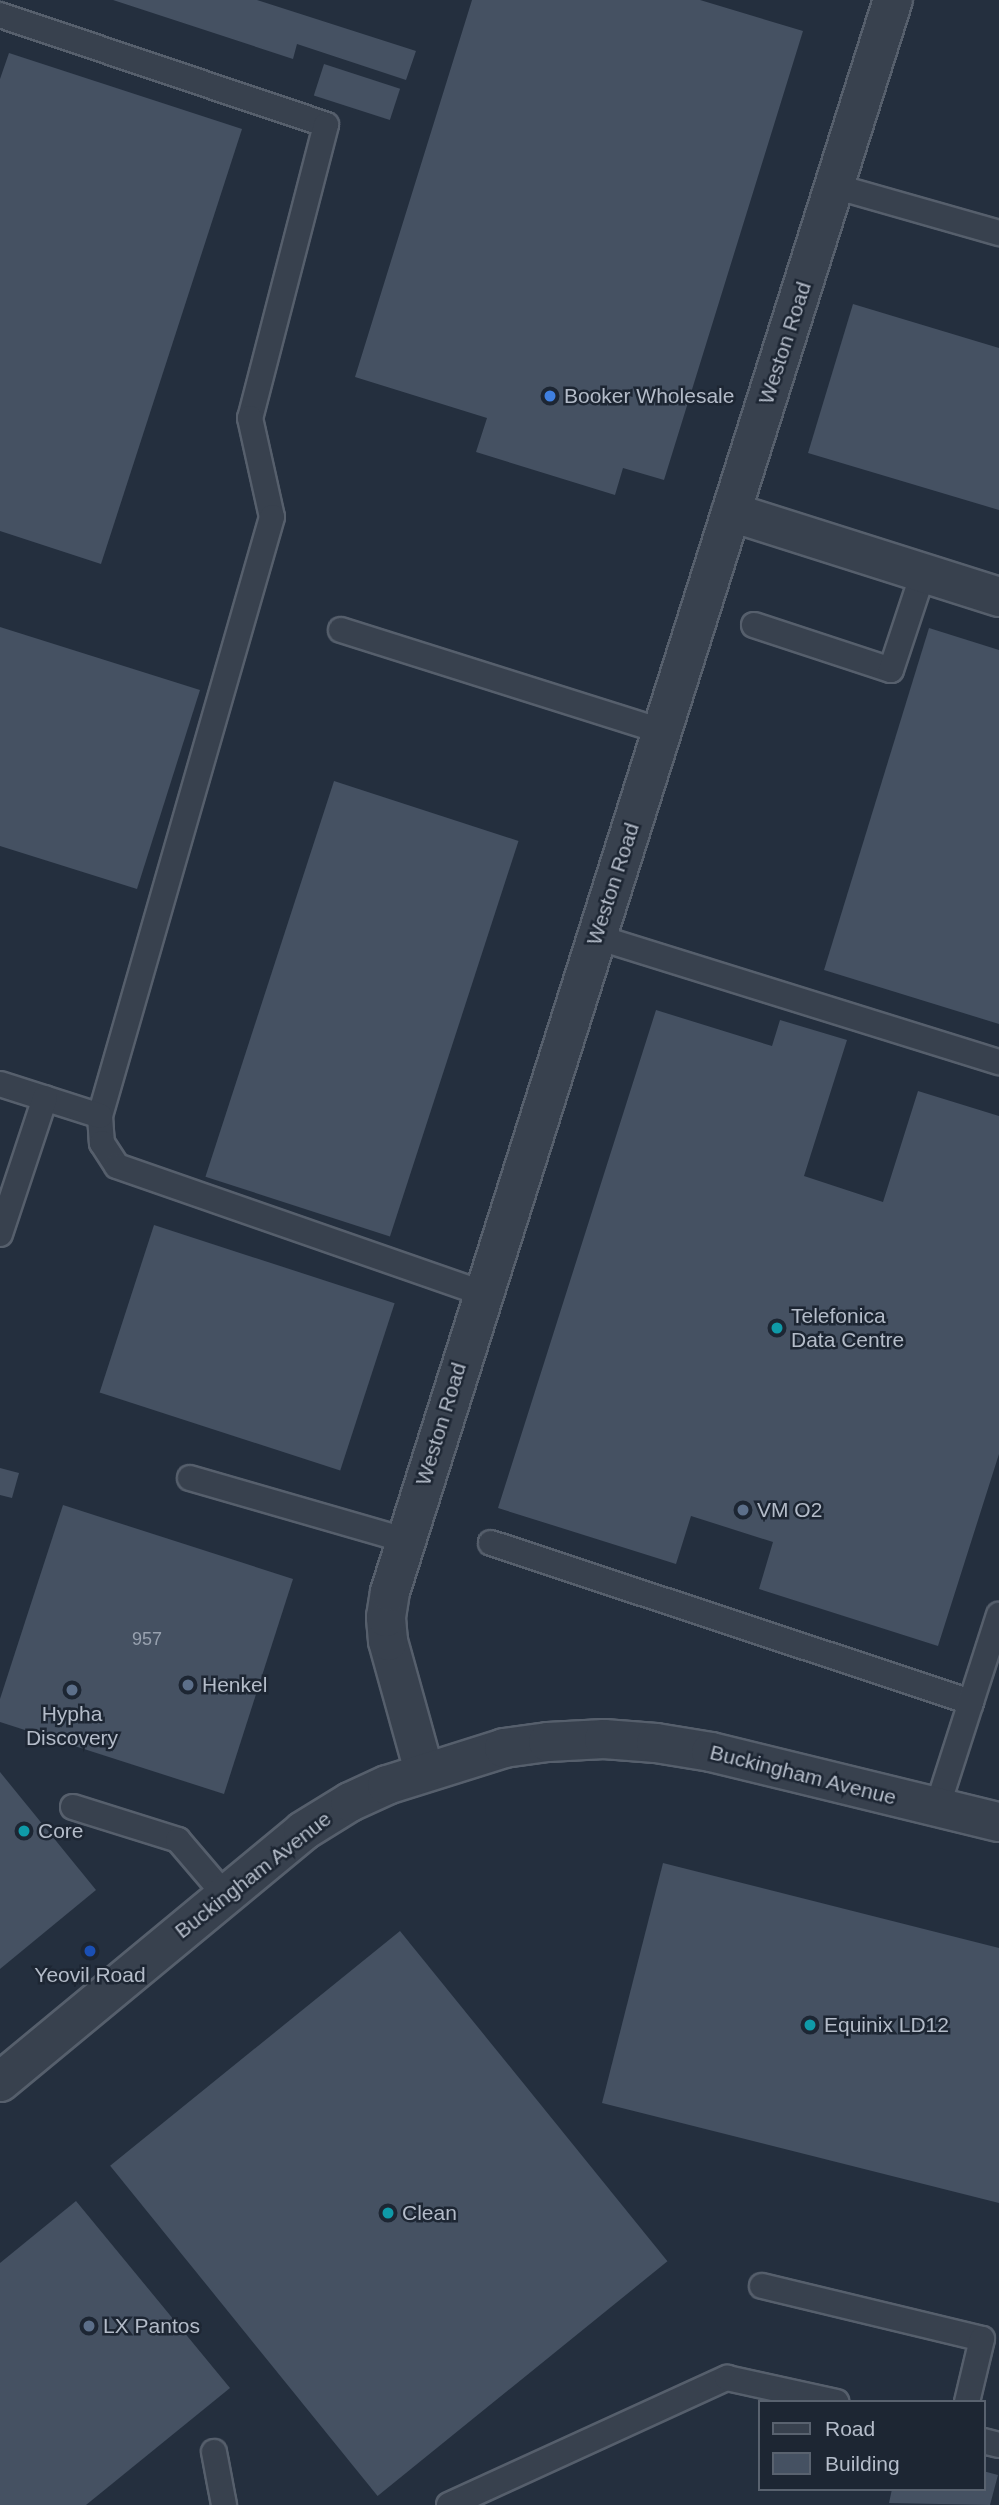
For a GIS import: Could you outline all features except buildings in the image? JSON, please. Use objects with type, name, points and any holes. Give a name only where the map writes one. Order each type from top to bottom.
[{"type":"street","name":"Weston Road","points":[[424,1772],[388,1641],[386,1617],[390,1591],[482,1293],[893,0]]},
{"type":"street","points":[[732,512],[999,597]]},
{"type":"street","name":"Buckingham Avenue","points":[[0,2082],[303,1831],[350,1802],[424,1772],[504,1748],[548,1742],[604,1740],[656,1743],[711,1752],[999,1822]]},
{"type":"lane","points":[[0,15],[326,125],[250,418],[272,517],[100,1116],[102,1143],[117,1166],[482,1293]]},
{"type":"lane","points":[[834,186],[999,233]]},
{"type":"lane","points":[[754,625],[891,670],[923,573]]},
{"type":"lane","points":[[341,630],[662,731]]},
{"type":"lane","points":[[597,937],[999,1062]]},
{"type":"lane","points":[[0,1084],[100,1116]]},
{"type":"lane","points":[[0,1234],[45,1098]]},
{"type":"lane","points":[[190,1478],[405,1540]]},
{"type":"lane","points":[[491,1543],[971,1702]]},
{"type":"lane","points":[[937,1808],[999,1615]]},
{"type":"lane","points":[[73,1807],[178,1840],[225,1895]]},
{"type":"lane","points":[[762,2287],[982,2339],[967,2400]]},
{"type":"lane","points":[[449,2505],[727,2378],[827,2400]]},
{"type":"lane","points":[[214,2452],[224,2505]]},
{"type":"place","name":"Booker Wholesale","points":[[550,396]]},
{"type":"place","name":"Telefonica Data Centre","points":[[777,1328]]},
{"type":"place","name":"VM O2","points":[[743,1510]]},
{"type":"place","name":"Henkel","points":[[188,1685]]},
{"type":"place","name":"Hypha Discovery","points":[[72,1690]]},
{"type":"place","name":"Core","points":[[24,1831]]},
{"type":"place","name":"Yeovil Road","points":[[90,1951]]},
{"type":"place","name":"Equinix LD12","points":[[810,2025]]},
{"type":"place","name":"Clean","points":[[388,2213]]},
{"type":"place","name":"LX Pantos","points":[[89,2326]]}]
